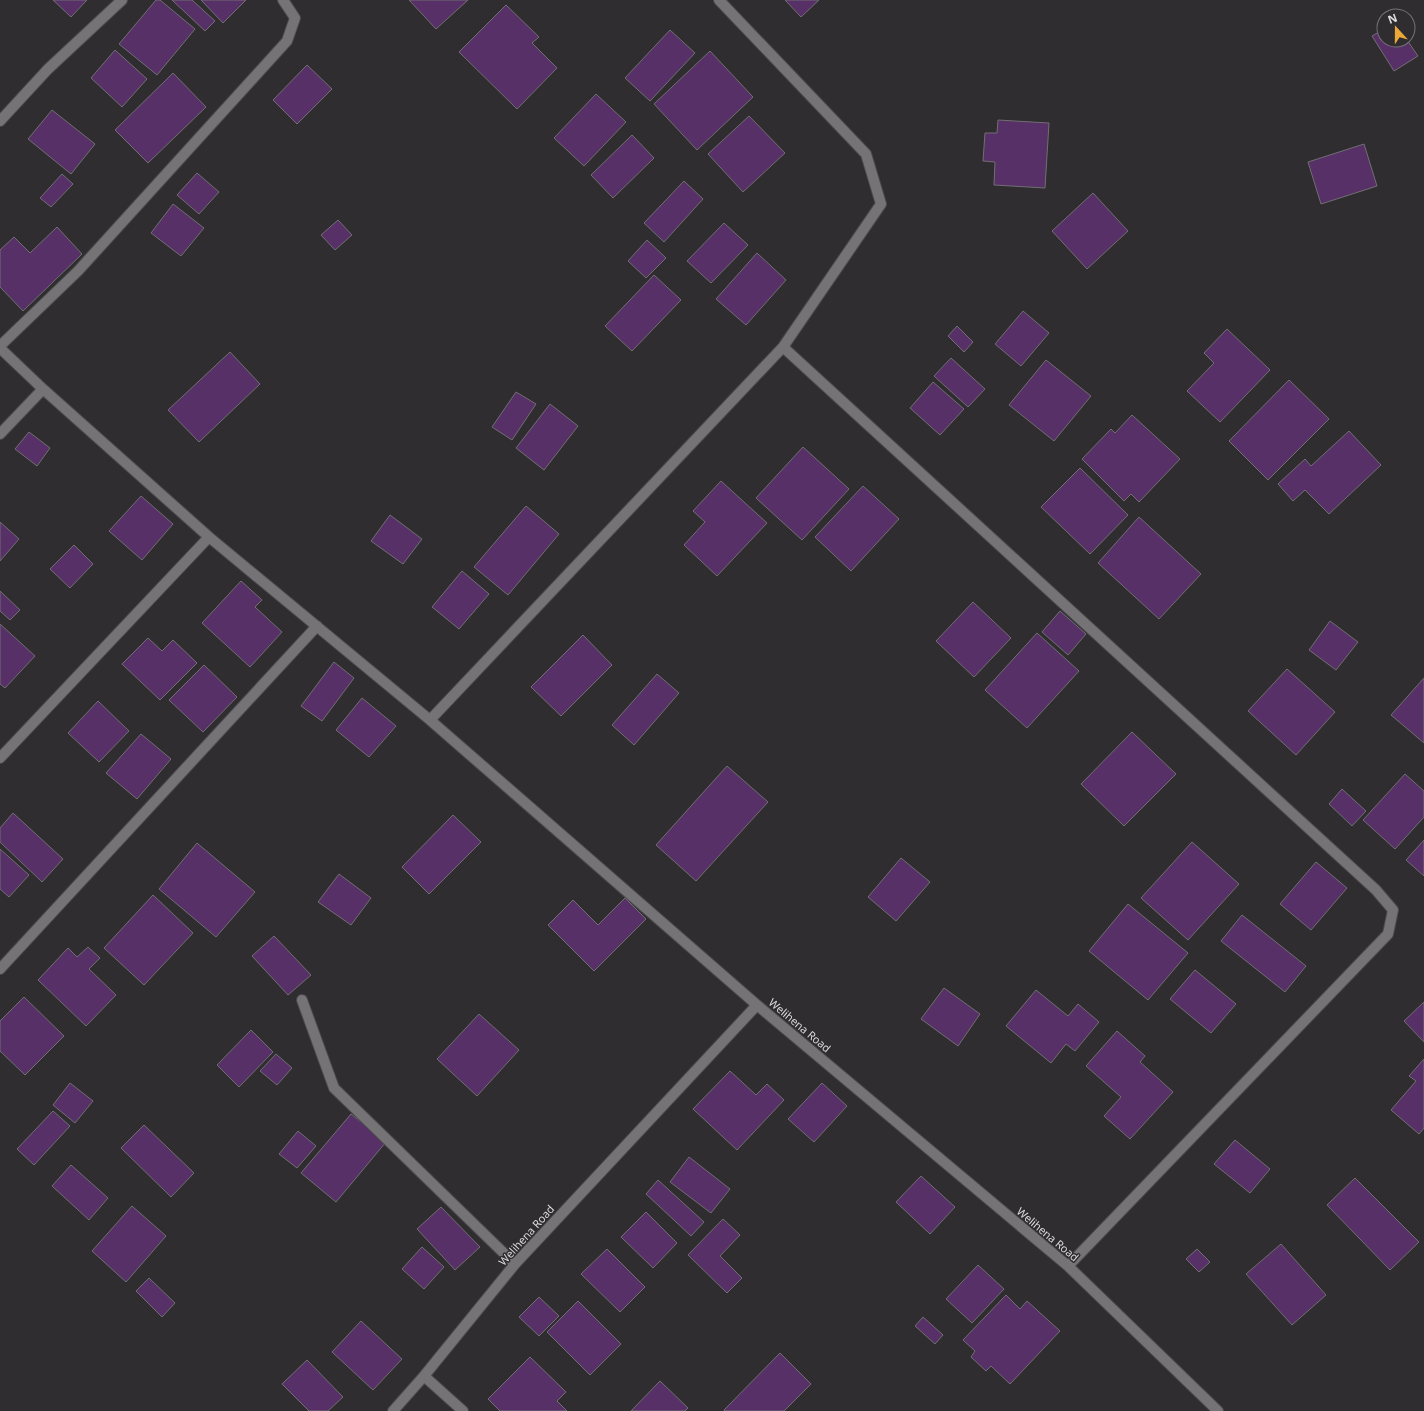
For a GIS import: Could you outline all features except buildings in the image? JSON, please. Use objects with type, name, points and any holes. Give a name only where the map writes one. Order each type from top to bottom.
[{"type":"street","points":[[0,120],[48,69],[122,0]]},
{"type":"street","points":[[283,0],[295,18],[287,41],[78,271],[0,347],[43,389],[209,537],[430,720],[756,1005]]},
{"type":"street","points":[[430,720],[783,347],[881,204],[866,154],[720,0]]},
{"type":"street","points":[[783,347],[1376,890],[1393,910],[1388,934],[1068,1266]]},
{"type":"street","points":[[0,434],[43,389]]},
{"type":"street","points":[[0,758],[209,537]]},
{"type":"street","points":[[0,969],[317,626]]},
{"type":"street","points":[[302,1000],[334,1088],[515,1264]]},
{"type":"street","name":"Welihena Road","points":[[393,1411],[424,1376],[515,1264],[756,1005],[1068,1266],[1218,1411]]},
{"type":"street","points":[[424,1376],[463,1411]]}]
